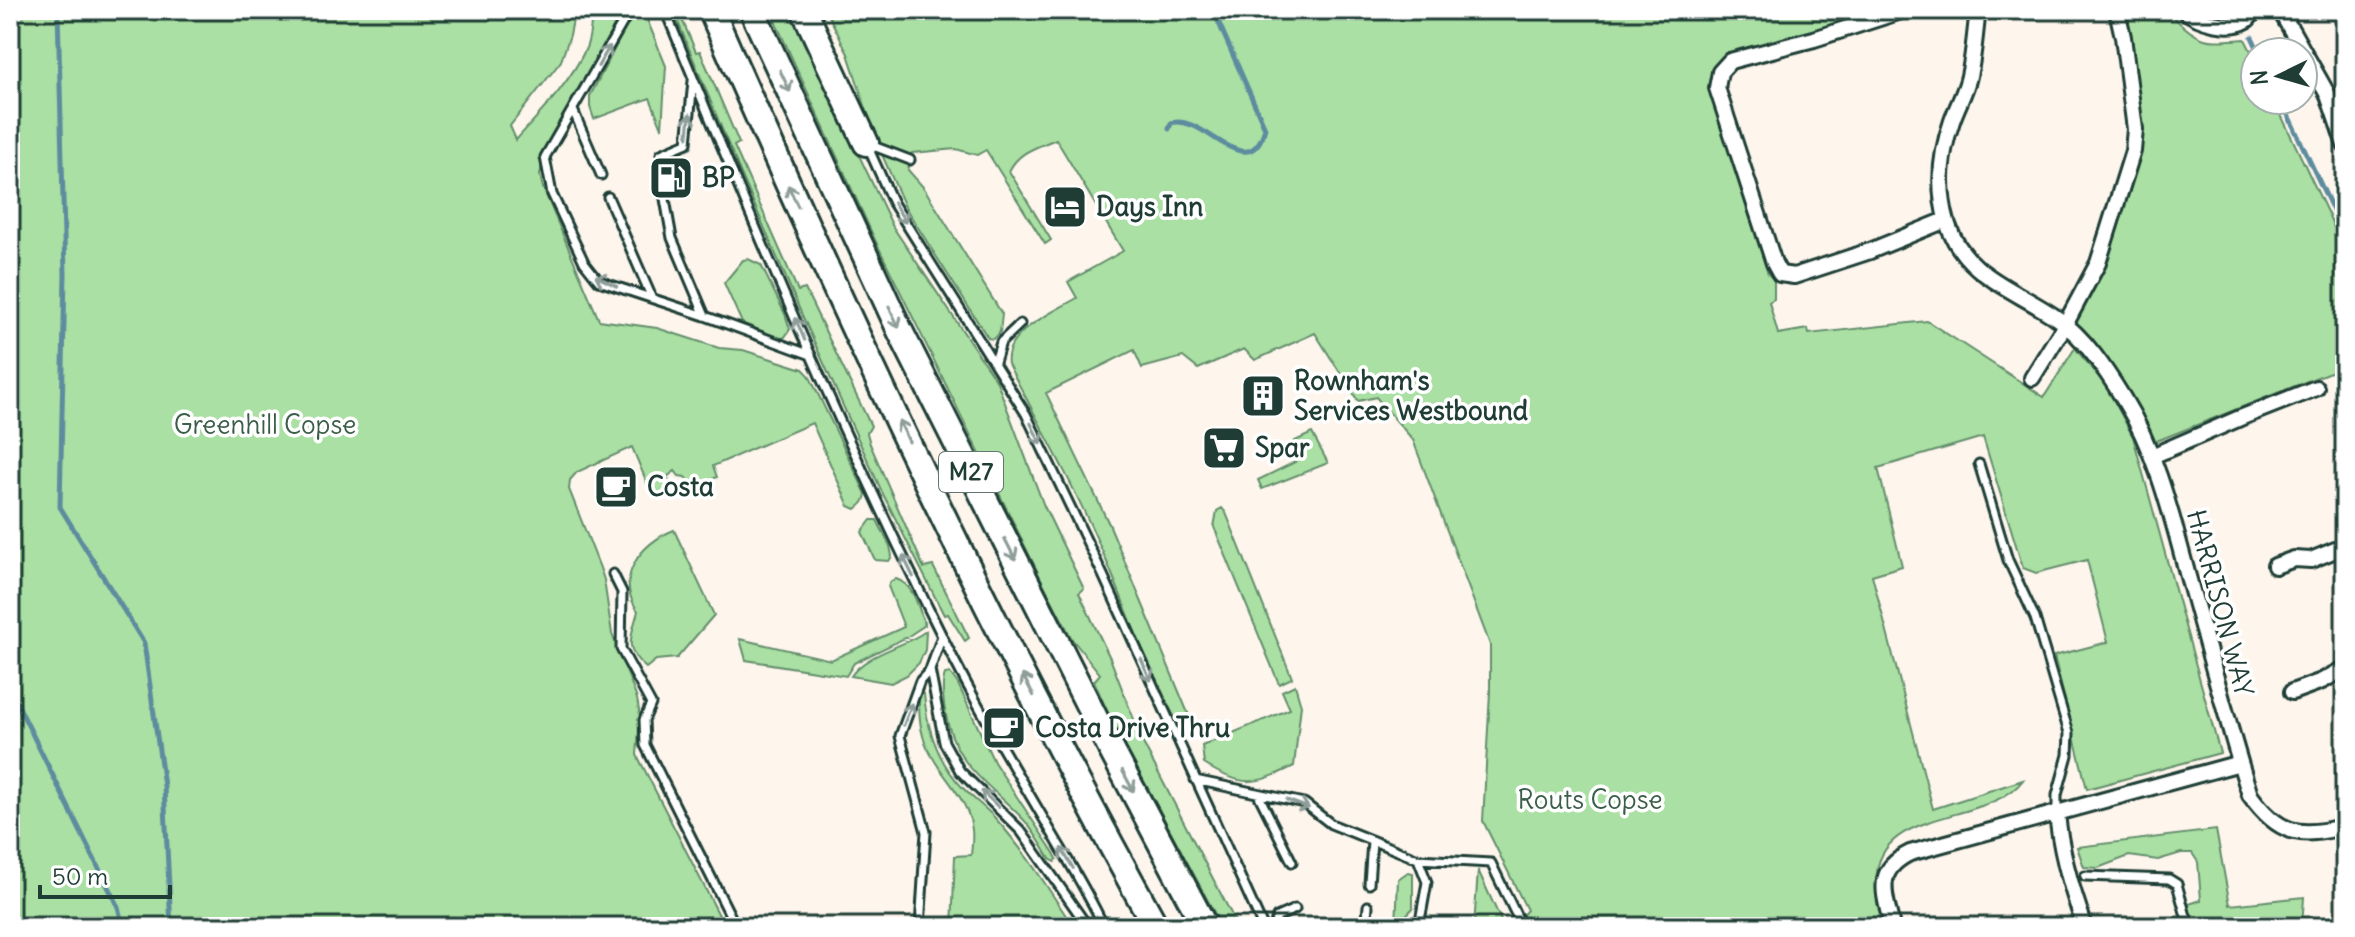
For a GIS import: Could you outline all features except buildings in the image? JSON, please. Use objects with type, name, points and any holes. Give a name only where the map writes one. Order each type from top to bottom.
[{"type":"highway","name":"M27","points":[[711,10],[786,183],[988,609],[1156,927]]},
{"type":"highway","name":"M27","points":[[752,10],[901,333],[1103,734],[1205,927]]},
{"type":"highway","points":[[804,10],[866,143]]},
{"type":"street","points":[[1904,10],[1814,39],[1730,61],[1720,72],[1717,88],[1780,274],[1794,276],[1870,251],[1946,220]]},
{"type":"street","name":"HARRISON WAY","points":[[1978,10],[1969,79],[1951,123],[1939,166],[1946,220],[1951,233],[1968,259],[1999,286],[2065,325],[2093,354],[2124,399],[2152,456],[2169,508],[2250,795],[2264,814],[2276,823],[2301,833],[2319,833],[2345,826]]},
{"type":"street","points":[[2032,378],[2098,263],[2133,151],[2135,129],[2117,10]]},
{"type":"street","points":[[2184,10],[2197,20],[2216,24],[2247,20],[2256,10]]},
{"type":"street","points":[[2280,10],[2328,95],[2345,145]]},
{"type":"street","points":[[2152,456],[2316,388]]},
{"type":"street","points":[[2275,566],[2294,559],[2311,560],[2345,546]]},
{"type":"street","points":[[2292,692],[2345,668]]},
{"type":"street","points":[[1892,927],[1883,886],[1887,870],[1897,859],[2240,763]]},
{"type":"street","points":[[2057,812],[2058,833],[2085,927]]},
{"type":"lane","points":[[630,10],[545,157],[552,194],[584,262],[599,281],[811,355]]},
{"type":"lane","points":[[665,10],[811,355],[879,506],[988,724],[1089,895],[1104,927]]},
{"type":"lane","points":[[661,154],[687,143],[694,79]]},
{"type":"lane","points":[[573,110],[601,175]]},
{"type":"lane","points":[[866,143],[910,160]]},
{"type":"lane","points":[[866,143],[893,203],[1026,414],[1263,927]]},
{"type":"lane","points":[[608,197],[652,298]]},
{"type":"lane","points":[[665,199],[672,238],[705,316]]},
{"type":"lane","points":[[995,362],[1001,342],[1020,324]]},
{"type":"lane","points":[[1979,464],[2008,560],[2035,618],[2069,733],[2068,755],[2057,795],[2057,812]]},
{"type":"lane","points":[[613,574],[622,592],[621,649],[651,704],[644,720],[645,745],[736,927]]},
{"type":"lane","points":[[920,927],[926,832],[900,736],[920,681],[930,670],[942,636]]},
{"type":"lane","points":[[930,670],[944,742],[960,771],[1021,831],[1088,927]]},
{"type":"lane","points":[[1195,780],[1304,803],[1331,824],[1418,859],[1491,863],[1522,927]]},
{"type":"lane","points":[[1258,794],[1292,862]]},
{"type":"lane","points":[[1369,884],[1372,841]]},
{"type":"lane","points":[[1415,927],[1420,921],[1427,882],[1418,859]]},
{"type":"lane","points":[[2085,876],[2169,879],[2177,884],[2189,927]]},
{"type":"lane","points":[[1366,927],[1368,906]]},
{"type":"lane","points":[[1274,927],[1277,917],[1295,909]]},
{"type":"green space","name":"Greenhill Copse","points":[[10,10],[575,10],[561,61],[510,126],[516,140],[572,73],[589,39],[592,10],[623,10],[545,150],[540,175],[599,320],[657,328],[719,348],[743,350],[803,369],[809,375],[866,494],[863,503],[856,509],[849,506],[812,423],[713,466],[717,477],[705,483],[692,484],[675,471],[667,477],[672,485],[668,497],[662,499],[658,492],[652,495],[632,447],[577,472],[570,480],[569,489],[604,580],[612,634],[637,699],[640,716],[637,755],[725,927],[10,927]]},
{"type":"green space","points":[[640,10],[644,12],[666,66],[662,128],[650,98],[594,119],[590,107],[590,96],[632,15]]},
{"type":"green space","points":[[673,10],[678,10],[696,52],[700,51],[739,143],[734,146],[798,291],[805,289],[871,426],[867,433],[870,444],[924,568],[933,566],[969,638],[965,641],[948,614],[944,615],[882,492],[802,315]]},
{"type":"green space","points":[[770,10],[790,10],[893,227],[997,382],[1044,506],[1084,589],[1079,593],[1110,658],[1144,745],[1238,927],[1222,927],[1111,720],[1094,681],[1100,674],[1072,639],[1043,583],[875,240]]},
{"type":"green space","name":"Routs Copse","points":[[826,10],[1880,10],[1728,57],[1712,72],[1710,90],[1768,274],[1774,280],[1774,299],[1769,302],[1778,334],[1808,329],[1809,334],[1927,321],[2044,397],[2075,348],[2107,387],[2133,437],[2220,753],[2087,789],[2054,656],[2108,642],[2087,560],[2036,573],[2023,568],[1983,437],[1878,468],[1902,566],[1872,575],[1933,809],[2023,780],[2008,794],[1988,804],[1918,826],[1899,836],[1884,851],[1877,879],[1885,927],[1512,927],[1527,910],[1483,821],[1490,645],[1413,440],[1376,397],[1358,401],[1315,333],[1255,360],[1244,349],[1198,369],[1183,357],[1142,368],[1134,350],[1046,393],[1110,526],[1190,718],[1178,723],[1146,657],[1089,521],[1008,364],[1013,342],[1022,333],[1077,298],[1068,282],[1123,251],[1056,139],[1023,154],[1009,171],[1051,240],[1045,244],[986,150],[977,155],[956,149],[912,153],[908,170],[924,188],[1002,314],[1000,332],[993,339],[988,338],[905,207],[879,148],[848,54]]},
{"type":"green space","points":[[2122,10],[2165,10],[2200,38],[2239,39],[2239,116],[2282,116],[2345,250],[2345,377],[2330,372],[2154,442],[2090,337],[2074,324],[2105,266],[2140,154],[2140,132]]},
{"type":"green space","points":[[743,260],[761,265],[785,314],[790,329],[785,337],[780,339],[742,323],[724,283]]},
{"type":"green space","points":[[1312,433],[1328,463],[1262,489],[1258,480],[1295,462],[1298,457],[1291,443]]},
{"type":"green space","points":[[1222,508],[1292,678],[1279,684],[1214,527],[1217,511]]},
{"type":"green space","points":[[871,520],[877,520],[890,546],[892,556],[889,561],[875,560],[862,532]]},
{"type":"green space","points":[[674,530],[714,615],[677,658],[656,660],[646,668],[632,648],[631,635],[638,611],[631,598],[630,574],[642,552],[651,543]]},
{"type":"green space","points":[[896,579],[912,592],[925,625],[854,663],[846,676],[746,660],[740,639],[831,660],[904,627],[888,586]]},
{"type":"green space","points":[[926,631],[925,650],[919,663],[907,675],[891,683],[851,676],[875,656]]},
{"type":"green space","points":[[950,673],[994,762],[1054,853],[1055,862],[1026,822],[973,771],[956,746],[943,697],[945,674]]},
{"type":"green space","points":[[1295,685],[1301,705],[1294,766],[1269,777],[1249,781],[1229,777],[1204,764],[1202,746],[1290,709],[1282,691]]},
{"type":"green space","points":[[919,693],[924,694],[931,733],[940,756],[954,778],[1006,830],[1070,922],[1077,927],[952,927],[955,856],[971,855],[972,830],[965,806],[925,742],[920,724]]},
{"type":"green space","points":[[2216,830],[2230,905],[2304,897],[2302,927],[2285,927],[2282,922],[2279,927],[2215,927],[2193,915],[2187,910],[2189,904],[2201,900],[2198,862],[2192,853],[2158,860],[2129,856],[2098,868],[2084,867],[2077,847]]},
{"type":"green space","points":[[1478,870],[1504,927],[1474,927]]},
{"type":"green space","points":[[1408,872],[1413,873],[1413,908],[1396,926],[1398,879]]},
{"type":"waterway","points":[[58,10],[65,274],[60,507],[144,643],[164,786],[171,927]]},
{"type":"waterway","points":[[1169,129],[1171,123],[1184,123],[1237,150],[1248,151],[1258,145],[1265,128],[1218,21]]},
{"type":"waterway","points":[[2289,116],[2345,236]]},
{"type":"waterway","points":[[10,689],[118,907],[123,927]]},
{"type":"place","name":"BP","points":[[671,178]]},
{"type":"place","name":"Days Inn","points":[[1065,207]]},
{"type":"place","name":"Rownham's Services Westbound","points":[[1263,396]]},
{"type":"place","name":"Spar","points":[[1224,448]]},
{"type":"place","name":"Costa","points":[[616,487]]},
{"type":"place","name":"Costa Drive Thru","points":[[1004,728]]}]
